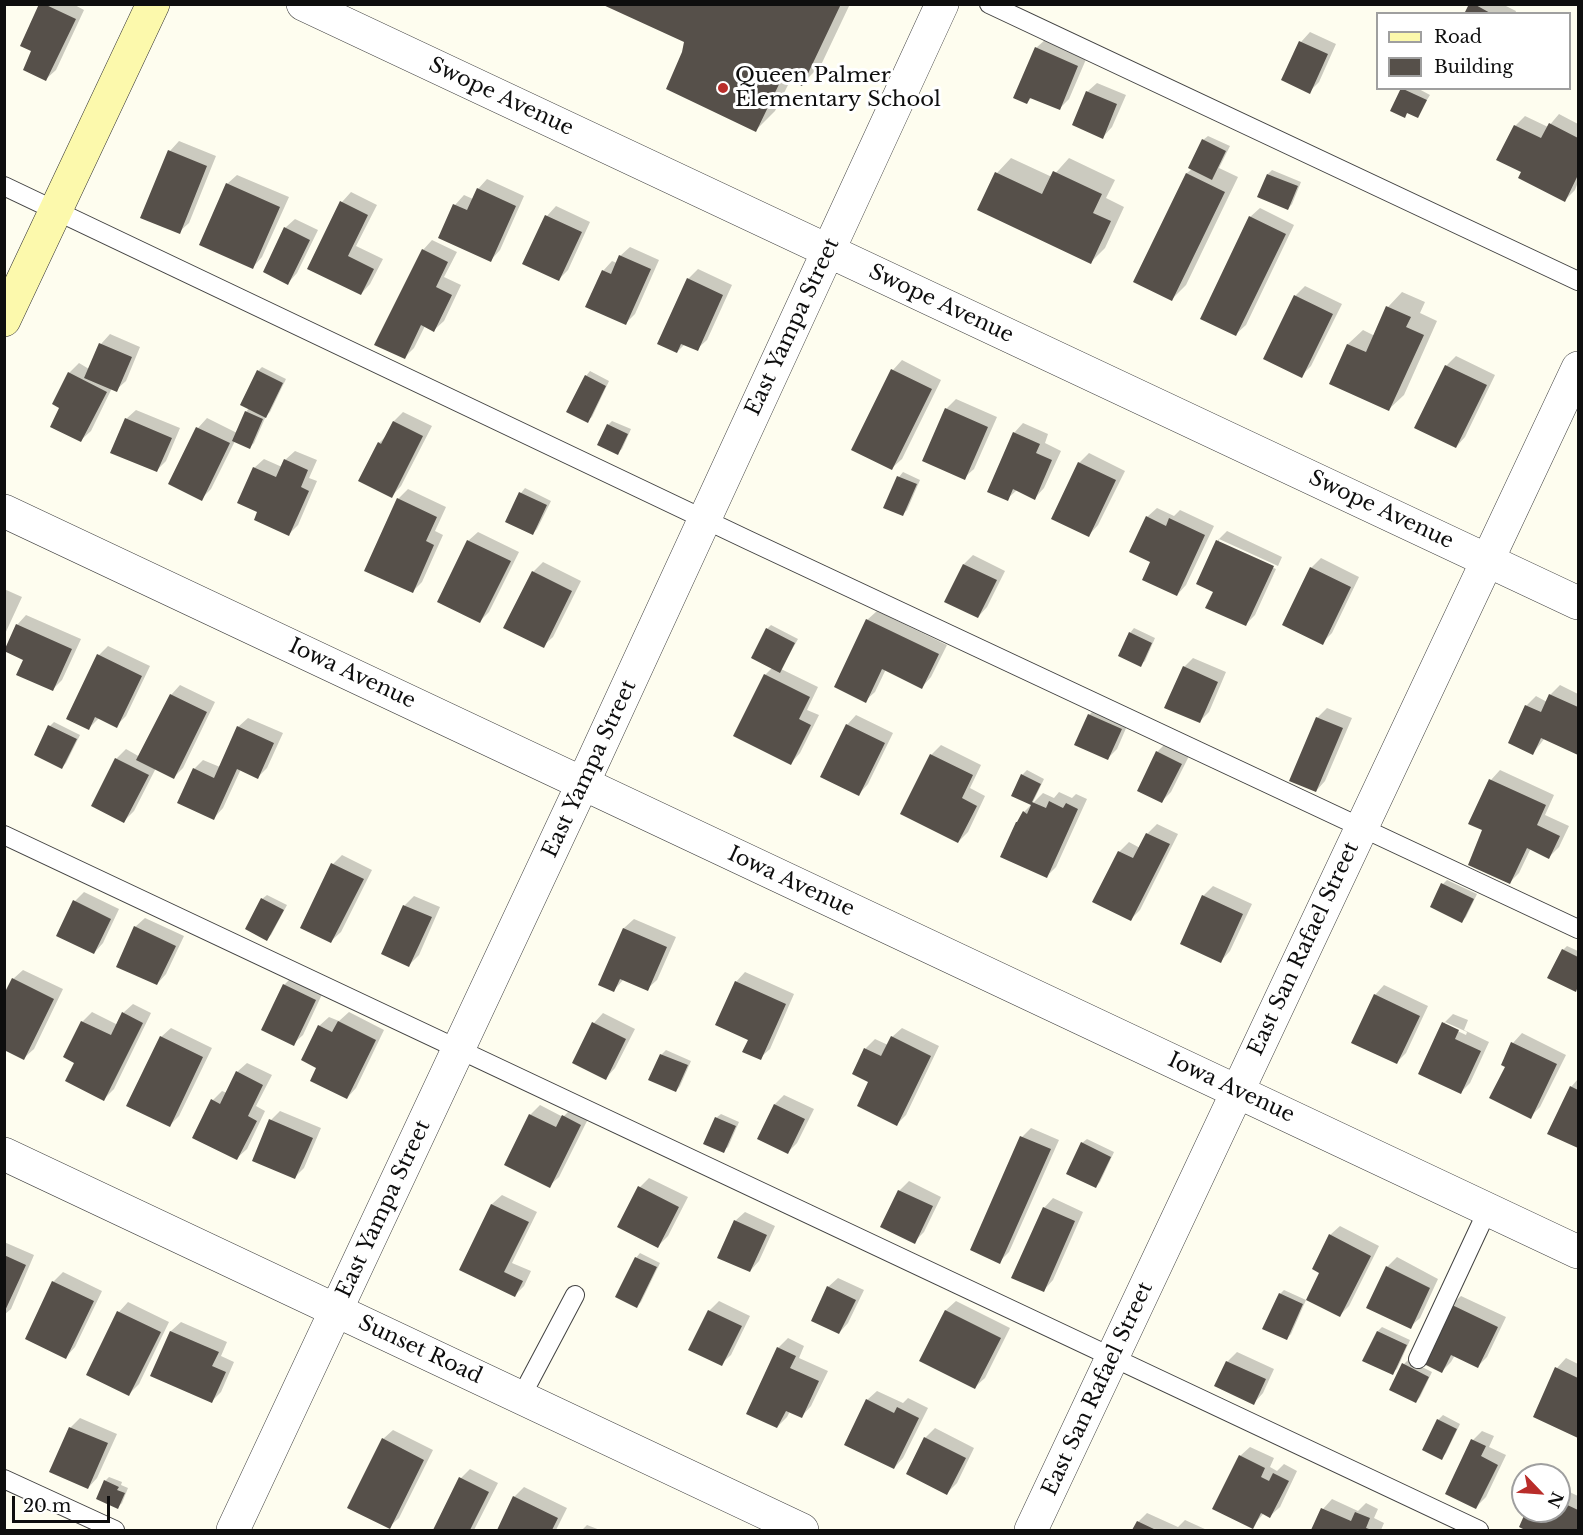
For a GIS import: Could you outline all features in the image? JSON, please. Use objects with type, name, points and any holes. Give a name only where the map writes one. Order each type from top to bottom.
[{"type":"street","points":[[4,320],[153,4]]},
{"type":"street","name":"Swope Avenue","points":[[303,4],[1578,603]]},
{"type":"street","name":"East Yampa Street","points":[[233,1530],[583,783],[942,4]]},
{"type":"street","name":"East San Rafael Street","points":[[1031,1530],[1578,368]]},
{"type":"street","name":"Iowa Avenue","points":[[4,511],[1578,1252]]},
{"type":"street","name":"Sunset Road","points":[[4,1154],[802,1530]]},
{"type":"lane","points":[[988,4],[1578,281]]},
{"type":"lane","points":[[4,186],[704,520],[1578,929]]},
{"type":"lane","points":[[4,835],[1479,1530]]},
{"type":"lane","points":[[1418,1359],[1488,1209]]},
{"type":"lane","points":[[521,1397],[575,1295]]},
{"type":"lane","points":[[4,1479],[115,1530]]},
{"type":"building","points":[[39,4],[44,4],[76,19],[46,81],[23,70],[31,51],[20,46]]},
{"type":"building","points":[[601,4],[841,4],[802,86],[783,76],[756,132],[666,89],[684,42]]},
{"type":"building","points":[[1469,4],[1474,4],[1488,12],[1465,12]]},
{"type":"building","points":[[1299,41],[1328,54],[1310,94],[1281,80]]},
{"type":"building","points":[[1035,47],[1078,66],[1060,110],[1030,98],[1027,104],[1013,98]]},
{"type":"building","points":[[1400,90],[1405,90],[1427,100],[1418,118],[1407,113],[1405,118],[1390,111]]},
{"type":"building","points":[[1086,91],[1117,104],[1103,139],[1072,125]]},
{"type":"building","points":[[1549,123],[1578,138],[1578,175],[1565,202],[1518,178],[1521,172],[1496,160],[1514,125],[1541,138]]},
{"type":"building","points":[[1202,139],[1226,151],[1212,180],[1188,168]]},
{"type":"building","points":[[168,150],[207,166],[180,234],[140,218]]},
{"type":"building","points":[[1053,171],[1102,194],[1093,213],[1111,221],[1091,264],[977,210],[995,172],[1042,194]]},
{"type":"building","points":[[1186,173],[1225,192],[1172,301],[1133,282]]},
{"type":"building","points":[[1267,174],[1298,186],[1288,210],[1257,197]]},
{"type":"building","points":[[226,183],[280,207],[253,269],[199,245]]},
{"type":"building","points":[[477,188],[516,206],[491,262],[438,238],[453,204],[467,210]]},
{"type":"building","points":[[340,201],[368,215],[348,256],[374,269],[361,295],[307,269]]},
{"type":"building","points":[[545,215],[582,232],[559,281],[522,264]]},
{"type":"building","points":[[1249,216],[1286,234],[1236,336],[1200,319]]},
{"type":"building","points":[[284,227],[310,240],[288,285],[263,272]]},
{"type":"building","points":[[422,249],[448,262],[436,287],[452,295],[434,332],[421,325],[405,359],[374,345]]},
{"type":"building","points":[[619,255],[651,269],[626,325],[585,307],[602,270],[611,274]]},
{"type":"building","points":[[687,278],[723,295],[698,351],[681,344],[677,353],[657,344]]},
{"type":"building","points":[[1294,295],[1333,314],[1302,378],[1263,359]]},
{"type":"building","points":[[1386,306],[1411,317],[1406,327],[1424,335],[1389,411],[1329,384],[1347,344],[1366,352]]},
{"type":"building","points":[[99,343],[132,357],[117,392],[84,378]]},
{"type":"building","points":[[1445,365],[1487,385],[1456,448],[1414,428]]},
{"type":"building","points":[[891,369],[932,389],[892,470],[851,450]]},
{"type":"building","points":[[257,370],[283,383],[266,418],[240,405]]},
{"type":"building","points":[[68,372],[107,392],[81,442],[50,427],[59,408],[52,404]]},
{"type":"building","points":[[585,375],[606,386],[588,423],[566,412]]},
{"type":"building","points":[[945,408],[988,427],[965,480],[922,461]]},
{"type":"building","points":[[245,411],[263,419],[250,449],[232,441]]},
{"type":"building","points":[[125,418],[172,438],[157,472],[110,453]]},
{"type":"building","points":[[393,421],[423,436],[392,498],[358,481],[378,442],[381,444]]},
{"type":"building","points":[[607,424],[628,434],[618,455],[597,445]]},
{"type":"building","points":[[196,427],[230,443],[202,501],[168,484]]},
{"type":"building","points":[[1013,432],[1040,444],[1036,453],[1052,460],[1035,500],[1013,489],[1008,501],[987,492]]},
{"type":"building","points":[[284,459],[308,470],[301,487],[309,491],[289,536],[254,520],[257,512],[237,503],[253,467],[276,477]]},
{"type":"building","points":[[1078,462],[1116,480],[1089,537],[1051,519]]},
{"type":"building","points":[[897,476],[917,484],[903,516],[883,508]]},
{"type":"building","points":[[519,492],[547,505],[533,535],[505,522]]},
{"type":"building","points":[[397,498],[437,517],[426,541],[434,545],[413,593],[364,571]]},
{"type":"building","points":[[1146,516],[1166,526],[1169,518],[1205,535],[1177,596],[1142,580],[1150,562],[1129,552]]},
{"type":"building","points":[[467,540],[511,561],[480,623],[437,602]]},
{"type":"building","points":[[1216,540],[1274,566],[1246,626],[1205,608],[1213,592],[1196,584]]},
{"type":"building","points":[[963,564],[997,580],[978,618],[944,602]]},
{"type":"building","points":[[1310,567],[1351,587],[1323,645],[1282,625]]},
{"type":"building","points":[[532,571],[572,591],[544,648],[503,628]]},
{"type":"building","points":[[866,619],[939,654],[922,689],[882,669],[866,703],[834,687]]},
{"type":"building","points":[[16,624],[72,649],[53,691],[16,675],[23,660],[4,651]]},
{"type":"building","points":[[766,628],[795,643],[780,673],[751,658]]},
{"type":"building","points":[[1129,632],[1152,643],[1141,667],[1118,656]]},
{"type":"building","points":[[97,654],[142,676],[117,728],[95,717],[89,730],[66,719]]},
{"type":"building","points":[[1183,666],[1218,682],[1200,723],[1164,708]]},
{"type":"building","points":[[764,674],[810,697],[799,719],[811,725],[791,765],[733,736]]},
{"type":"building","points":[[170,694],[207,712],[174,779],[136,760]]},
{"type":"building","points":[[1549,694],[1578,707],[1578,755],[1541,738],[1533,755],[1508,743],[1525,705],[1541,712]]},
{"type":"building","points":[[1088,714],[1122,729],[1108,760],[1074,745]]},
{"type":"building","points":[[1316,717],[1343,728],[1316,792],[1289,781]]},
{"type":"building","points":[[846,724],[885,743],[859,796],[820,777]]},
{"type":"building","points":[[48,725],[77,739],[62,769],[34,755]]},
{"type":"building","points":[[237,726],[274,743],[258,779],[237,769],[214,820],[177,803],[193,768],[214,778]]},
{"type":"building","points":[[1156,751],[1182,764],[1162,803],[1137,791]]},
{"type":"building","points":[[930,754],[973,775],[962,798],[977,806],[958,843],[900,814]]},
{"type":"building","points":[[115,758],[149,775],[124,823],[91,806]]},
{"type":"building","points":[[1021,774],[1041,784],[1032,802],[1046,808],[1049,801],[1063,808],[1066,803],[1078,809],[1047,878],[1000,857],[1016,822],[1023,811],[1027,814],[1031,805],[1011,796]]},
{"type":"building","points":[[1489,779],[1546,805],[1537,825],[1560,836],[1549,859],[1527,848],[1510,884],[1468,865],[1482,830],[1468,824]]},
{"type":"building","points":[[1146,833],[1170,844],[1131,921],[1092,902],[1118,851],[1133,858]]},
{"type":"building","points":[[331,863],[364,879],[331,943],[300,928]]},
{"type":"building","points":[[1441,883],[1474,899],[1462,923],[1430,907]]},
{"type":"building","points":[[1202,895],[1243,914],[1221,963],[1180,944]]},
{"type":"building","points":[[261,898],[284,910],[267,941],[245,929]]},
{"type":"building","points":[[73,900],[111,919],[94,954],[56,936]]},
{"type":"building","points":[[403,905],[432,917],[409,967],[381,954]]},
{"type":"building","points":[[134,926],[176,946],[157,985],[116,967]]},
{"type":"building","points":[[623,928],[667,947],[648,991],[620,979],[614,992],[598,985]]},
{"type":"building","points":[[1562,949],[1578,957],[1576,992],[1547,978]]},
{"type":"building","points":[[12,978],[54,999],[24,1060],[4,1050],[4,994]]},
{"type":"building","points":[[735,981],[786,1004],[761,1060],[742,1052],[748,1040],[715,1025]]},
{"type":"building","points":[[283,984],[316,1000],[294,1046],[261,1030]]},
{"type":"building","points":[[1374,994],[1420,1016],[1397,1064],[1351,1043]]},
{"type":"building","points":[[122,1012],[143,1023],[104,1101],[65,1081],[74,1063],[63,1057],[81,1021],[111,1035]]},
{"type":"building","points":[[338,1021],[376,1040],[347,1099],[310,1081],[316,1068],[301,1060],[318,1025],[332,1032]]},
{"type":"building","points":[[592,1022],[626,1039],[606,1080],[572,1063]]},
{"type":"building","points":[[1442,1022],[1459,1030],[1455,1039],[1481,1051],[1461,1094],[1418,1074]]},
{"type":"building","points":[[160,1036],[203,1057],[170,1127],[126,1106]]},
{"type":"building","points":[[891,1036],[931,1056],[897,1126],[857,1106],[868,1082],[852,1074],[864,1048],[881,1056]]},
{"type":"building","points":[[1511,1042],[1557,1064],[1531,1119],[1489,1098],[1505,1067],[1501,1065]]},
{"type":"building","points":[[660,1054],[688,1065],[676,1092],[648,1080]]},
{"type":"building","points":[[236,1071],[263,1085],[248,1116],[257,1121],[237,1160],[192,1138],[211,1099],[220,1104]]},
{"type":"building","points":[[1570,1086],[1578,1090],[1578,1148],[1547,1134]]},
{"type":"building","points":[[774,1104],[805,1119],[788,1154],[757,1139]]},
{"type":"building","points":[[529,1114],[556,1127],[562,1115],[581,1125],[550,1188],[504,1165]]},
{"type":"building","points":[[715,1117],[736,1126],[724,1153],[703,1144]]},
{"type":"building","points":[[269,1119],[313,1138],[295,1179],[252,1161]]},
{"type":"building","points":[[1020,1136],[1051,1149],[1000,1264],[970,1250]]},
{"type":"building","points":[[1081,1142],[1111,1157],[1096,1188],[1066,1174]]},
{"type":"building","points":[[638,1186],[679,1207],[658,1248],[617,1227]]},
{"type":"building","points":[[898,1190],[933,1206],[915,1244],[880,1227]]},
{"type":"building","points":[[491,1204],[529,1222],[504,1272],[523,1281],[515,1297],[459,1270]]},
{"type":"building","points":[[1043,1207],[1075,1221],[1044,1292],[1011,1278]]},
{"type":"building","points":[[734,1220],[767,1235],[750,1272],[717,1258]]},
{"type":"building","points":[[1329,1234],[1371,1256],[1340,1317],[1306,1300],[1319,1273],[1312,1269]]},
{"type":"building","points":[[4,1255],[26,1265],[4,1313]]},
{"type":"building","points":[[635,1257],[657,1267],[637,1308],[615,1297]]},
{"type":"building","points":[[1386,1266],[1430,1288],[1411,1329],[1366,1308]]},
{"type":"building","points":[[52,1281],[94,1301],[66,1359],[25,1339]]},
{"type":"building","points":[[827,1286],[856,1300],[839,1334],[811,1321]]},
{"type":"building","points":[[1279,1293],[1303,1304],[1287,1340],[1262,1329]]},
{"type":"building","points":[[1450,1304],[1498,1327],[1478,1368],[1451,1355],[1442,1373],[1424,1364]]},
{"type":"building","points":[[708,1310],[742,1326],[722,1366],[688,1350]]},
{"type":"building","points":[[945,1310],[1001,1338],[975,1389],[919,1361]]},
{"type":"building","points":[[117,1311],[161,1332],[129,1396],[86,1375]]},
{"type":"building","points":[[170,1331],[219,1352],[212,1366],[226,1372],[212,1403],[150,1376]]},
{"type":"building","points":[[1377,1331],[1407,1345],[1393,1375],[1362,1361]]},
{"type":"building","points":[[777,1347],[796,1356],[790,1368],[819,1381],[802,1418],[786,1411],[777,1428],[746,1414]]},
{"type":"building","points":[[1226,1361],[1266,1379],[1254,1405],[1214,1386]]},
{"type":"building","points":[[1402,1363],[1429,1377],[1416,1403],[1389,1390]]},
{"type":"building","points":[[1555,1367],[1578,1378],[1578,1438],[1533,1417]]},
{"type":"building","points":[[866,1399],[894,1413],[897,1407],[919,1418],[894,1469],[844,1445]]},
{"type":"building","points":[[1437,1419],[1457,1429],[1442,1460],[1422,1450]]},
{"type":"building","points":[[69,1427],[108,1443],[88,1489],[49,1472]]},
{"type":"building","points":[[924,1437],[966,1458],[947,1495],[906,1474]]},
{"type":"building","points":[[382,1438],[424,1460],[390,1529],[347,1508]]},
{"type":"building","points":[[1471,1439],[1486,1446],[1481,1456],[1498,1465],[1476,1509],[1445,1494]]},
{"type":"building","points":[[1239,1455],[1265,1468],[1261,1477],[1269,1481],[1273,1473],[1289,1481],[1270,1518],[1261,1513],[1253,1529],[1212,1509]]},
{"type":"building","points":[[459,1477],[489,1492],[470,1530],[433,1530]]},
{"type":"building","points":[[104,1480],[119,1487],[117,1490],[125,1493],[118,1509],[96,1499]]},
{"type":"building","points":[[513,1496],[558,1518],[552,1530],[497,1530]]},
{"type":"building","points":[[1571,1507],[1578,1510],[1577,1530],[1525,1530],[1519,1527],[1521,1523],[1571,1523]]},
{"type":"building","points":[[1321,1508],[1351,1521],[1355,1512],[1370,1518],[1366,1528],[1372,1530],[1311,1530]]},
{"type":"building","points":[[1137,1521],[1156,1530],[1132,1530]]},
{"type":"place","name":"Queen Palmer Elementary School","points":[[723,88]]}]
